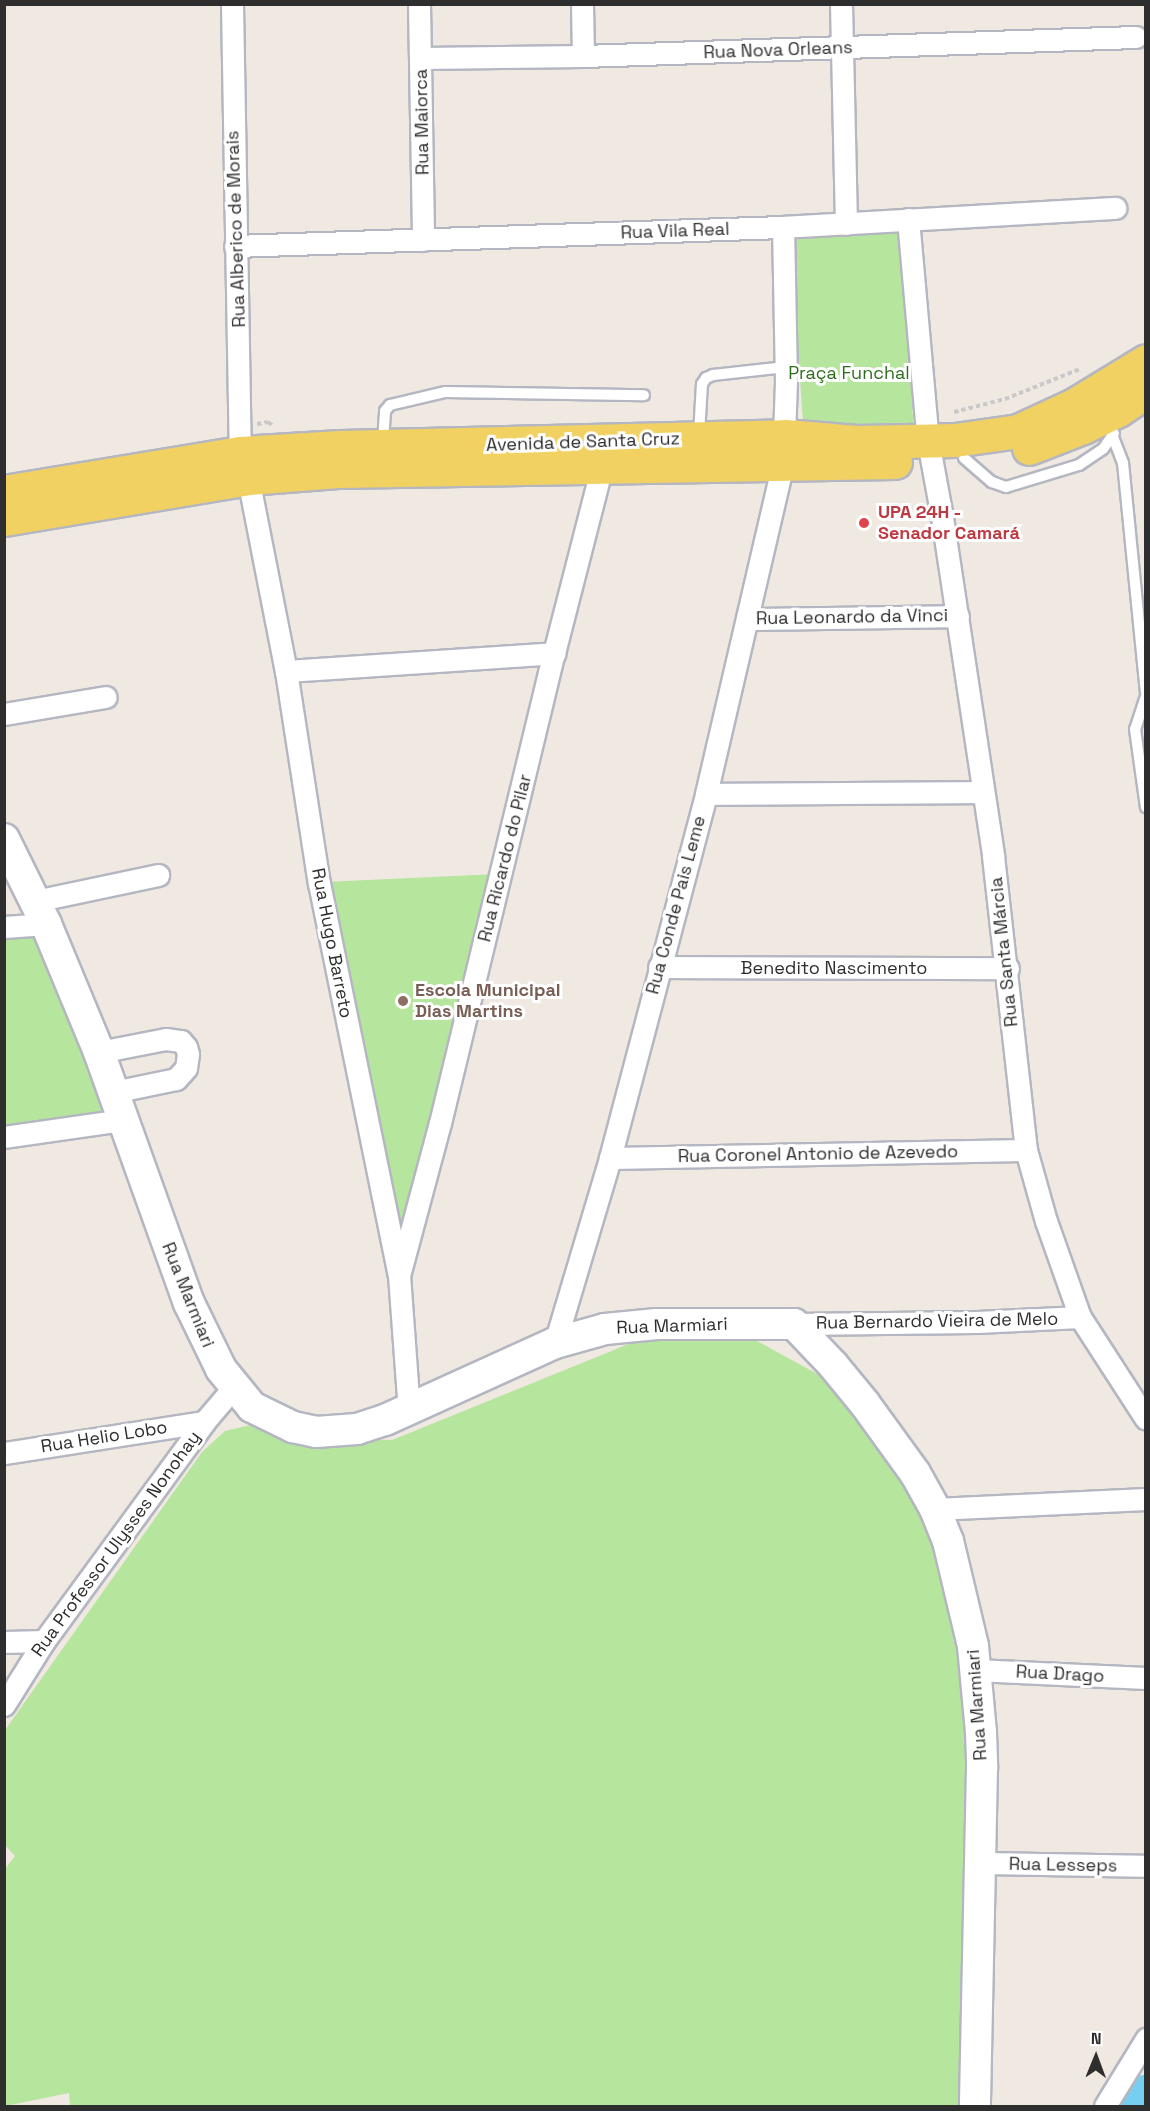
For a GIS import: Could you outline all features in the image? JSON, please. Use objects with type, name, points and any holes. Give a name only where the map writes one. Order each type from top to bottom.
[{"type":"main road","name":"Avenida de Santa Cruz","points":[[930,451],[1018,431],[1074,405],[1146,361]]},
{"type":"main road","name":"Avenida de Santa Cruz","points":[[4,519],[244,465],[377,469],[605,455],[784,450],[857,442],[930,451],[964,458],[1026,449],[1083,427],[1116,423],[1146,391]]},
{"type":"main road","name":"Avenida de Santa Cruz","points":[[4,492],[382,447],[605,455],[699,439],[784,450]]},
{"type":"street","name":"Rua Alberico de Morais","points":[[232,4],[235,246],[244,465]]},
{"type":"street","name":"Rua Maiorca","points":[[419,4],[423,240]]},
{"type":"street","points":[[582,4],[583,56]]},
{"type":"street","points":[[841,4],[846,224]]},
{"type":"street","name":"Rua Nova Orleans","points":[[421,58],[841,49],[1136,38]]},
{"type":"street","name":"Rua Vila Real","points":[[235,246],[783,227],[1114,208]]},
{"type":"street","points":[[908,219],[930,451]]},
{"type":"street","points":[[783,227],[786,367],[784,450]]},
{"type":"street","name":"Rua Conde Pais Leme","points":[[555,1343],[610,1158],[706,794],[784,450]]},
{"type":"street","name":"Rua Santa Márcia","points":[[930,451],[958,616],[1008,968],[1016,1070],[1026,1150],[1046,1221],[1080,1317],[1146,1419]]},
{"type":"street","name":"Rua Ricardo do Pilar","points":[[399,1275],[440,1123],[554,653],[605,455]]},
{"type":"street","name":"Rua Hugo Barreto","points":[[244,465],[286,671],[319,883],[399,1275],[409,1410]]},
{"type":"street","name":"Rua Leonardo da Vinci","points":[[747,619],[958,616]]},
{"type":"street","points":[[286,671],[554,653]]},
{"type":"street","points":[[4,714],[106,697]]},
{"type":"street","points":[[706,794],[983,792]]},
{"type":"street","name":"Rua Marmiari","points":[[4,839],[40,912],[99,1052],[189,1303],[209,1350],[234,1388],[252,1407],[270,1418],[293,1427],[316,1432],[357,1429],[409,1410],[555,1343],[605,1329],[634,1325],[794,1324],[833,1365],[888,1434],[935,1509],[948,1541],[968,1615],[981,1732],[981,1863],[975,2106]]},
{"type":"street","points":[[4,927],[40,912],[158,875]]},
{"type":"street","name":"Benedito Nascimento","points":[[659,967],[1008,968]]},
{"type":"street","points":[[99,1052],[166,1039],[181,1041],[186,1047],[188,1054],[186,1068],[176,1079],[113,1092]]},
{"type":"street","points":[[4,1137],[122,1120]]},
{"type":"street","name":"Rua Coronel Antonio de Azevedo","points":[[610,1158],[1026,1150]]},
{"type":"street","name":"Rua Bernardo Vieira de Melo","points":[[794,1324],[977,1322],[1080,1317]]},
{"type":"street","name":"Rua Professor Ulysses Nonohay","points":[[4,1705],[44,1641],[204,1422],[234,1388]]},
{"type":"street","name":"Rua Helio Lobo","points":[[4,1453],[204,1422]]},
{"type":"street","points":[[935,1509],[1146,1498]]},
{"type":"street","points":[[4,1641],[44,1641]]},
{"type":"street","name":"Rua Drago","points":[[975,1670],[1146,1678]]},
{"type":"street","name":"Rua Lesseps","points":[[981,1863],[1146,1866]]},
{"type":"street","points":[[1105,2106],[1146,2039]]},
{"type":"lane","points":[[699,439],[702,384],[706,378],[713,375],[786,367]]},
{"type":"lane","points":[[382,447],[385,411],[390,405],[445,392],[644,395]]},
{"type":"lane","points":[[1116,423],[1123,463],[1146,694],[1135,729],[1146,807]]},
{"type":"green space","name":"Praça Funchal","points":[[900,232],[914,433],[804,440],[790,240]]},
{"type":"green space","points":[[497,874],[398,1258],[324,882]]},
{"type":"green space","points":[[41,928],[118,1113],[5,1132],[5,932]]},
{"type":"green space","points":[[748,1336],[821,1376],[922,1504],[961,1616],[977,1741],[962,2106],[70,2106],[69,2093],[5,2106],[4,1870],[15,1856],[5,1845],[5,1730],[202,1452],[225,1431],[268,1421],[326,1439],[392,1440],[641,1339]]},
{"type":"waterway","points":[[1137,2106],[1146,2092]]},
{"type":"place","name":"UPA 24H - Senador Camará","points":[[864,523]]},
{"type":"place","name":"Escola Municipal Dias Martins","points":[[403,1001]]}]
